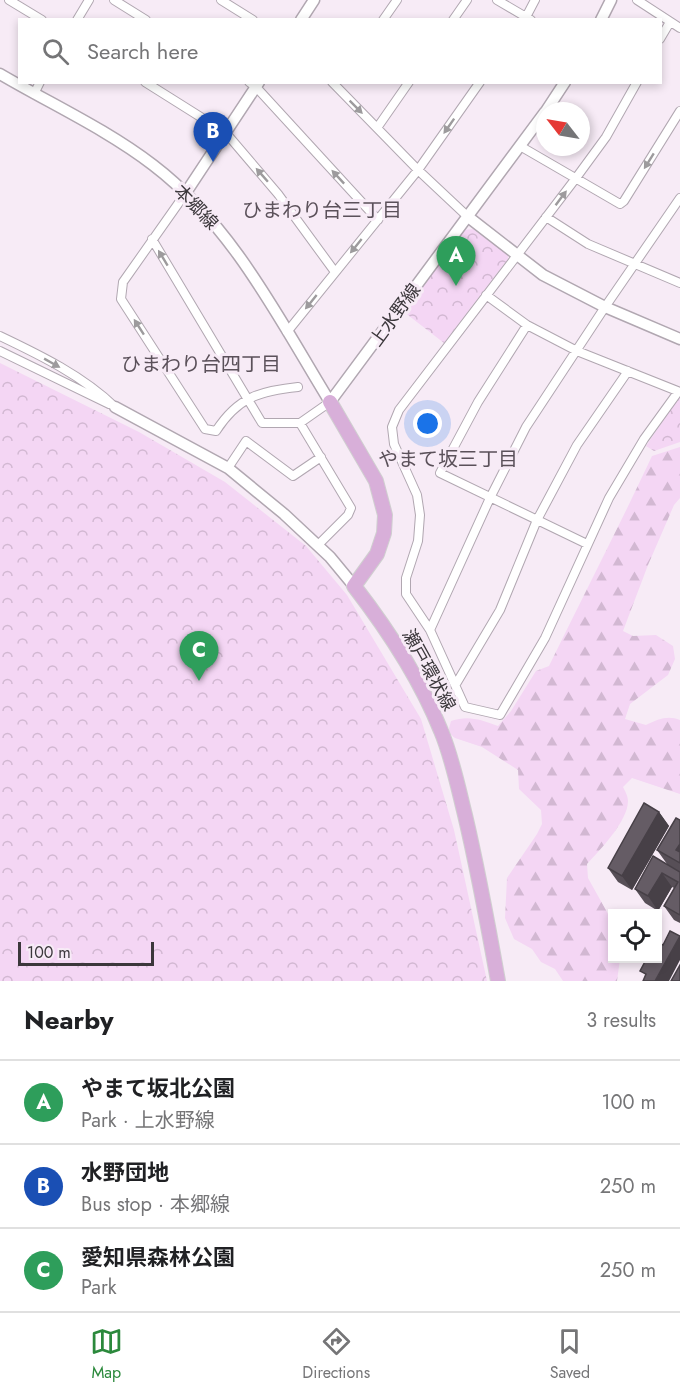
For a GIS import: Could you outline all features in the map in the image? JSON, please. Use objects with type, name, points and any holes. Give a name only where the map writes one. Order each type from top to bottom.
[{"type":"main road","points":[[330,402],[376,481],[385,515],[384,533],[377,554],[354,586]]},
{"type":"main road","name":"瀬戸環状線","points":[[354,586],[374,611],[411,669],[442,732],[455,774],[475,858],[498,981]]},
{"type":"street","points":[[9,0],[39,18]]},
{"type":"street","points":[[78,18],[89,0]]},
{"type":"street","points":[[114,0],[143,18]]},
{"type":"street","points":[[221,0],[250,18]]},
{"type":"street","points":[[302,18],[314,0]]},
{"type":"street","points":[[384,18],[397,0]]},
{"type":"street","points":[[454,18],[467,0]]},
{"type":"street","points":[[497,0],[526,18]]},
{"type":"street","points":[[528,18],[535,0]]},
{"type":"street","points":[[602,18],[611,0]]},
{"type":"street","points":[[637,0],[680,28]]},
{"type":"street","points":[[662,36],[670,22]]},
{"type":"street","name":"本郷線","points":[[0,74],[118,140],[155,166],[185,194],[242,258],[330,402]]},
{"type":"street","points":[[33,94],[39,84]]},
{"type":"street","points":[[148,84],[226,133],[278,194],[335,272]]},
{"type":"street","points":[[298,387],[271,390],[247,398],[226,416],[216,431],[205,429],[121,299],[123,282],[226,133],[255,84],[378,220]]},
{"type":"street","points":[[336,84],[418,170],[467,216],[516,255],[543,275],[605,307],[680,339]]},
{"type":"street","points":[[377,128],[408,84]]},
{"type":"street","points":[[287,332],[418,170],[479,84]]},
{"type":"street","name":"上水野線","points":[[552,102],[564,84]]},
{"type":"street","points":[[486,295],[527,325],[577,351],[679,392],[644,439],[609,498],[545,638],[500,715],[465,707],[430,630],[406,594],[405,578],[418,541],[420,514],[417,495],[394,444],[392,427],[399,410],[516,255],[576,178],[606,137],[636,84]]},
{"type":"street","points":[[520,147],[620,204],[680,111]]},
{"type":"street","name":"上水野線","points":[[330,402],[536,125]]},
{"type":"street","points":[[430,630],[490,498],[526,427],[680,198]]},
{"type":"street","points":[[546,217],[588,244],[680,283]]},
{"type":"street","points":[[152,239],[262,423],[300,423],[330,402]]},
{"type":"street","points":[[527,325],[478,402],[440,473],[587,544]]},
{"type":"street","points":[[0,336],[96,389],[115,407]]},
{"type":"street","points":[[0,351],[115,407],[228,468],[318,545],[354,586]]},
{"type":"street","points":[[456,684],[500,610],[537,520],[578,445],[628,371]]},
{"type":"street","points":[[300,423],[351,508],[348,515],[318,545]]},
{"type":"street","points":[[228,468],[246,441],[293,476],[321,457]]},
{"type":"green space","points":[[473,229],[508,255],[508,259],[444,343],[404,312],[464,230]]},
{"type":"green space","points":[[0,363],[139,432],[225,482],[306,546],[347,595],[421,719],[454,830],[487,981],[0,981]]},
{"type":"green space","points":[[680,398],[680,442],[654,451],[646,446]]},
{"type":"green space","points":[[680,447],[680,498],[674,505],[648,565],[623,631],[633,636],[656,635],[673,646],[675,659],[668,675],[630,704],[625,719],[646,725],[663,718],[680,720],[680,794],[632,778],[623,787],[627,795],[627,809],[612,835],[587,864],[588,878],[608,914],[608,963],[619,963],[617,981],[563,981],[555,969],[541,962],[532,949],[514,939],[505,918],[507,878],[542,824],[541,810],[519,789],[518,770],[482,747],[455,738],[448,732],[451,721],[464,718],[498,726],[511,711],[536,671],[549,666],[652,456]]},
{"type":"building","points":[[644,803],[659,812],[622,876],[608,868]]},
{"type":"building","points":[[676,818],[680,820],[680,844],[676,850],[680,852],[680,863],[657,850]]},
{"type":"building","points":[[653,856],[680,872],[680,915],[664,906],[678,882],[662,873],[648,896],[635,889]]},
{"type":"building","points":[[670,931],[680,936],[655,981],[643,981],[646,974],[640,971],[644,963],[662,963],[663,945]]},
{"type":"building","points":[[680,965],[680,981],[671,981]]},
{"type":"place","name":"水野団地","points":[[213,162]]},
{"type":"place","name":"やまて坂北公園","points":[[456,286]]},
{"type":"place","name":"愛知県森林公園","points":[[199,681]]},
{"type":"district","name":"ひまわり台三丁目","points":[[322,210]]},
{"type":"district","name":"ひまわり台四丁目","points":[[201,364]]},
{"type":"district","name":"やまて坂三丁目","points":[[448,459]]}]
